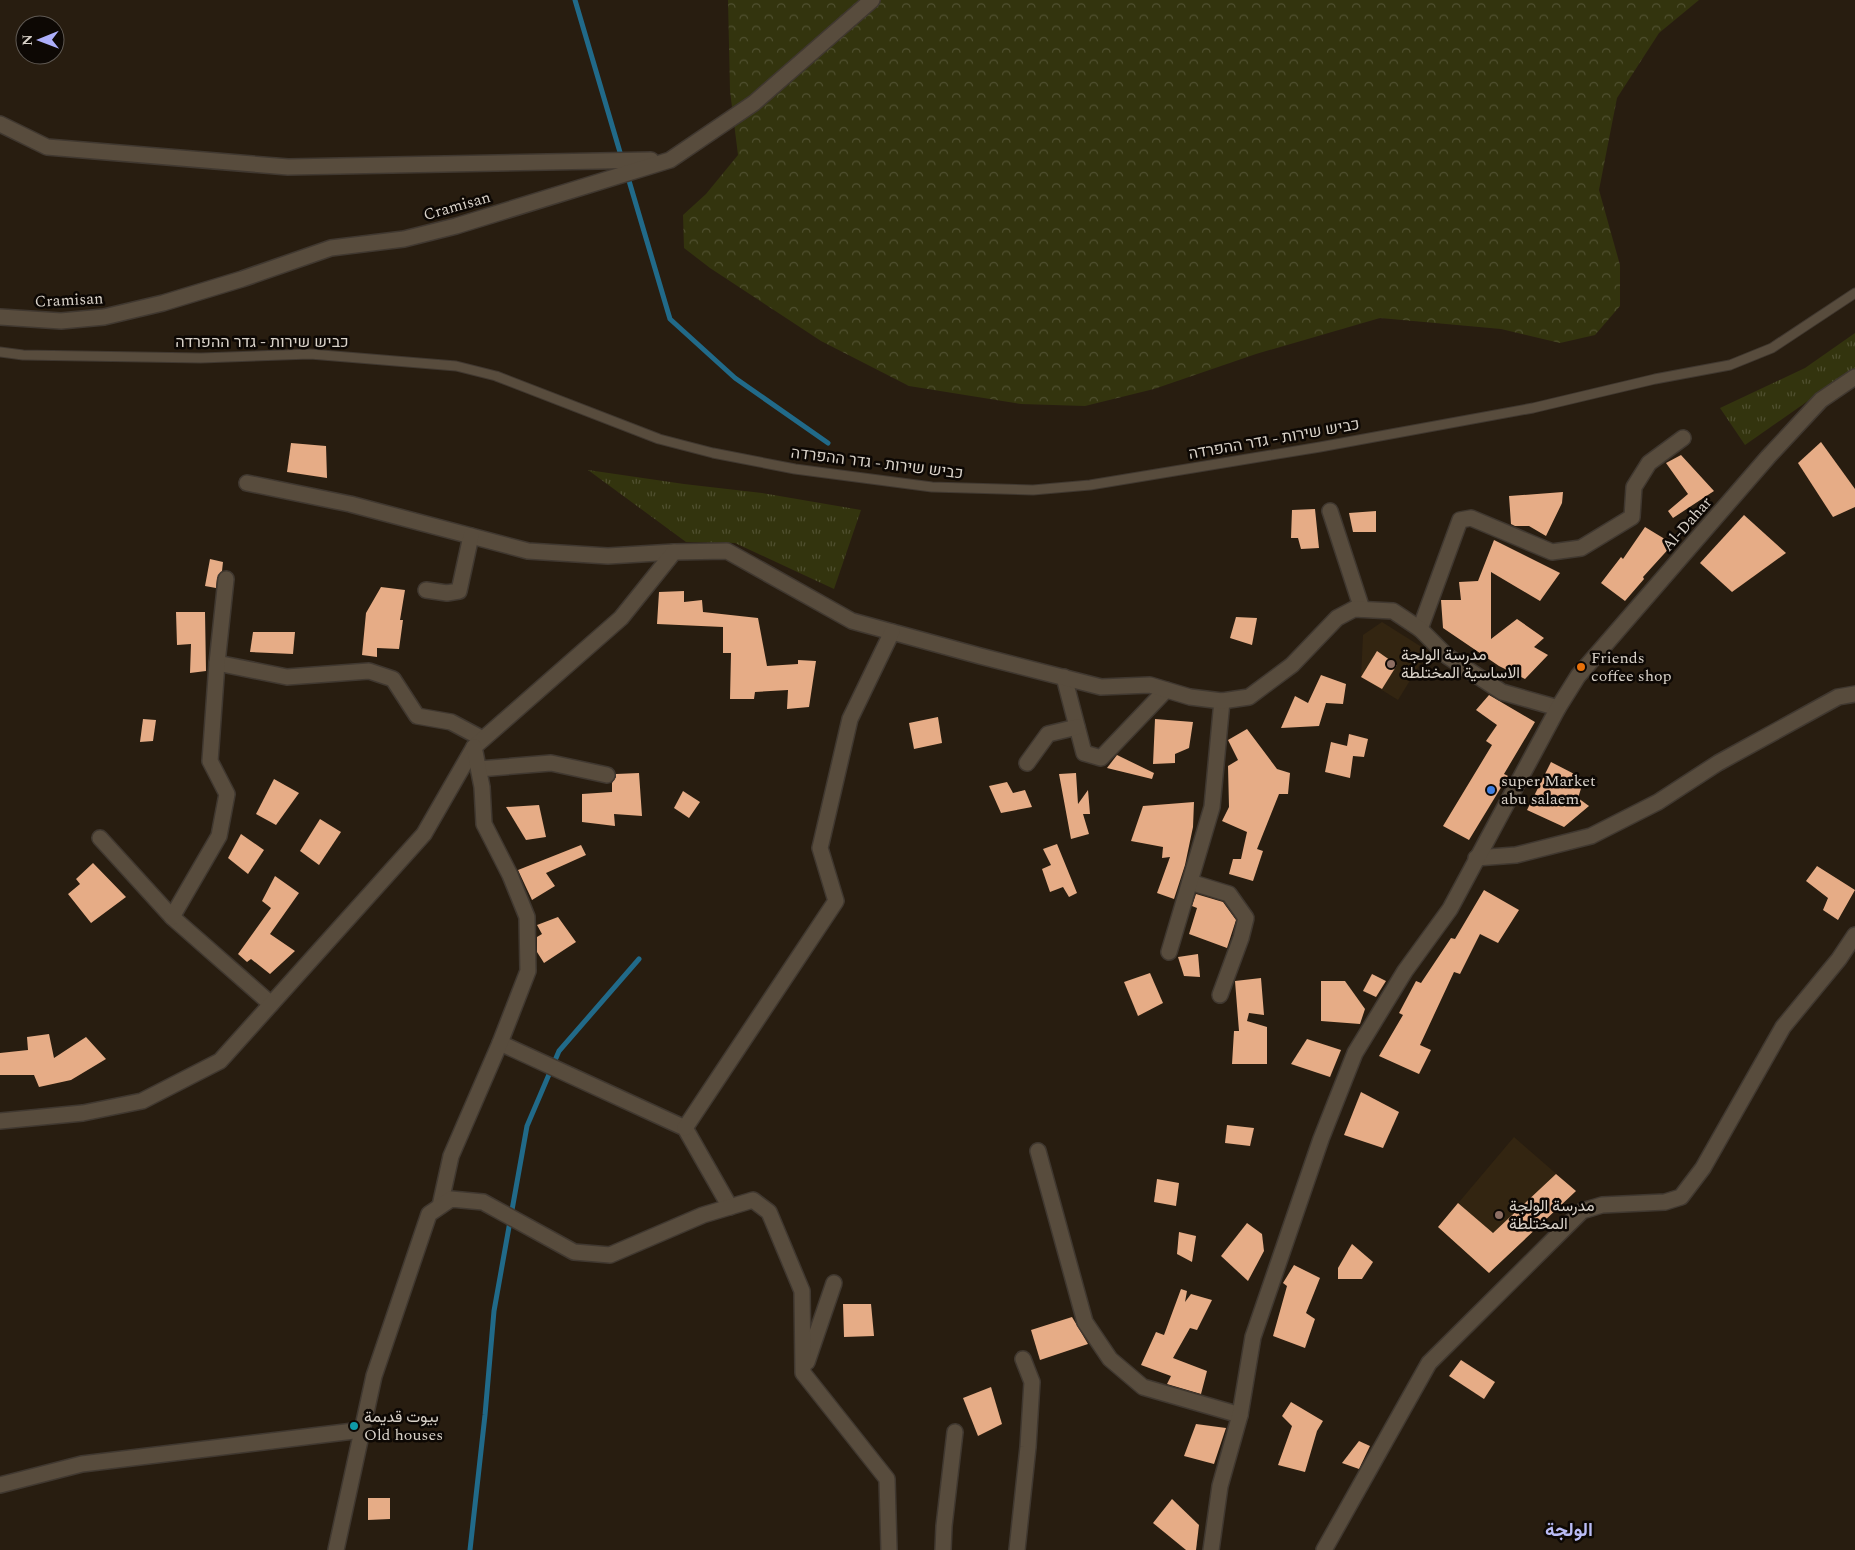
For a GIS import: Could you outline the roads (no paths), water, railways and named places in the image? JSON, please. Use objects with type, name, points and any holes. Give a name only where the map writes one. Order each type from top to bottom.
[{"type":"street","name":"Cramisan","points":[[0,317],[61,321],[104,317],[162,303],[331,248],[404,239],[456,226],[670,160],[754,103],[872,0]]},
{"type":"street","points":[[0,124],[47,147],[288,167],[670,160]]},
{"type":"street","name":"Al-Dahar","points":[[1211,1550],[1220,1486],[1240,1415],[1253,1337],[1321,1139],[1355,1054],[1404,971],[1450,909],[1558,708],[1578,676],[1768,457],[1822,400],[1855,377]]},
{"type":"street","points":[[1420,629],[1460,520],[1471,518],[1552,552],[1581,548],[1632,517],[1634,487],[1649,464],[1683,438]]},
{"type":"street","points":[[248,483],[350,504],[528,551],[608,556],[727,551],[852,620],[1101,687],[1150,685],[1190,698],[1222,701],[1249,697],[1292,664],[1337,618],[1354,609],[1393,611],[1420,629],[1448,656],[1502,692],[1558,708]]},
{"type":"street","points":[[1330,511],[1362,609]]},
{"type":"street","points":[[426,590],[447,593],[459,590],[471,536]]},
{"type":"street","points":[[0,1121],[82,1113],[142,1101],[220,1061],[424,834],[479,743],[621,618],[674,552]]},
{"type":"street","points":[[172,917],[219,836],[227,794],[210,761],[217,663],[226,579]]},
{"type":"street","points":[[685,1128],[836,901],[820,848],[850,720],[892,632]]},
{"type":"street","points":[[217,663],[287,677],[369,671],[394,679],[417,716],[450,722],[479,743]]},
{"type":"street","points":[[1064,677],[1084,753],[1100,758],[1166,690]]},
{"type":"street","points":[[1476,858],[1516,855],[1591,836],[1658,802],[1718,763],[1838,697],[1855,694]]},
{"type":"street","points":[[1170,952],[1212,807],[1222,701]]},
{"type":"street","points":[[1027,763],[1048,734],[1077,726]]},
{"type":"street","points":[[440,1206],[451,1156],[500,1043],[528,971],[527,917],[510,874],[484,824],[482,787],[478,769],[479,743]]},
{"type":"street","points":[[478,769],[551,764],[607,775]]},
{"type":"street","points":[[100,838],[172,917],[271,1004]]},
{"type":"street","points":[[1190,882],[1229,894],[1246,918],[1242,938],[1220,994]]},
{"type":"street","points":[[1324,1550],[1429,1363],[1582,1211],[1602,1204],[1666,1202],[1681,1197],[1703,1168],[1782,1027],[1839,959],[1855,935]]},
{"type":"street","points":[[500,1043],[685,1128],[730,1207]]},
{"type":"street","points":[[1038,1151],[1085,1322],[1110,1359],[1143,1387],[1240,1415]]},
{"type":"street","points":[[336,1550],[374,1376],[429,1214],[451,1199],[483,1202],[574,1252],[610,1255],[703,1215],[753,1200],[769,1212],[802,1291],[803,1373],[887,1479],[888,1550]]},
{"type":"street","points":[[803,1373],[834,1283]]},
{"type":"street","points":[[1017,1550],[1028,1447],[1032,1382],[1023,1359]]},
{"type":"street","points":[[0,1485],[82,1464],[362,1430]]},
{"type":"street","points":[[943,1550],[955,1432]]},
{"type":"lane","name":"כביש שירות - גדר ההפרדה","points":[[0,352],[22,355],[201,358],[310,354],[456,366],[496,376],[659,439],[713,453],[795,469],[932,488],[1033,490],[1090,485],[1320,447],[1533,408],[1655,379],[1730,365],[1772,348],[1855,293]]},
{"type":"waterway","points":[[575,0],[622,159]]},
{"type":"waterway","points":[[627,174],[670,319],[735,378],[828,443]]},
{"type":"waterway","points":[[470,1550],[494,1311],[527,1126],[559,1051],[639,959]]},
{"type":"place","name":"مدرسة الولجة الاساسية المختلطة","points":[[1391,664]]},
{"type":"place","name":"Friends coffee shop","points":[[1581,667]]},
{"type":"place","name":"super Market abu salaem","points":[[1491,790]]},
{"type":"place","name":"مدرسة الولجة المختلطة","points":[[1499,1215]]},
{"type":"place","name":"بيوت قديمة Old houses","points":[[354,1426]]},
{"type":"district","name":"الولجة","points":[[1569,1530]]}]
